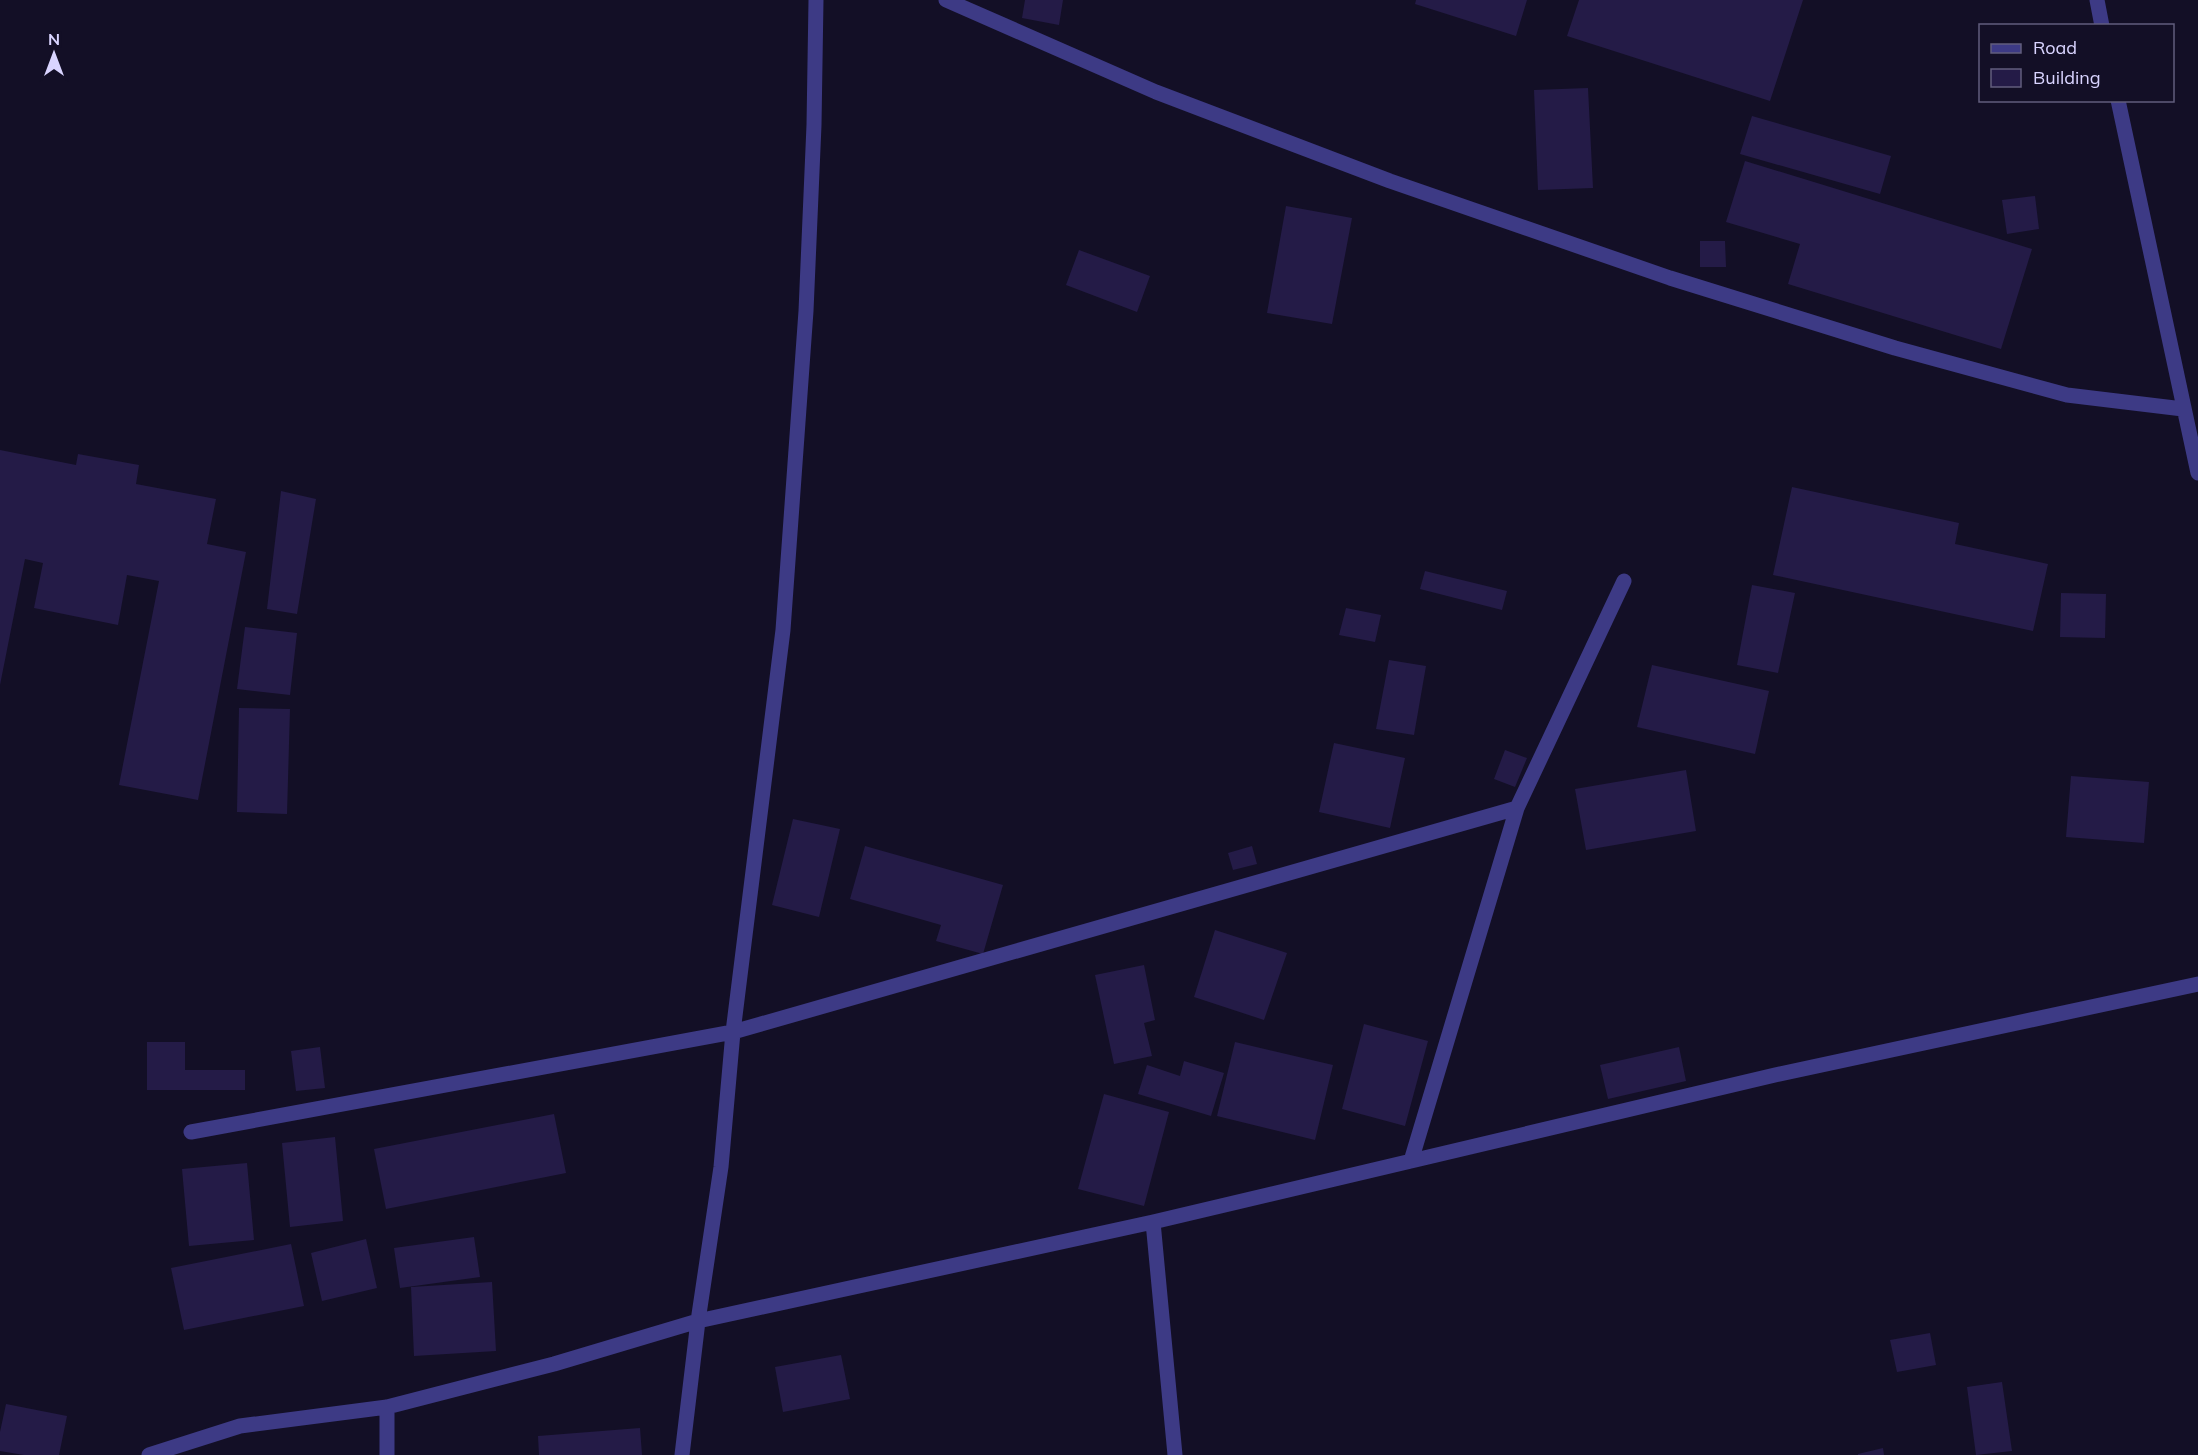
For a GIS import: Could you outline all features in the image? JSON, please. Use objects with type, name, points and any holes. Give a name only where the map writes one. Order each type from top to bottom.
[{"type":"street","points":[[682,1455],[698,1321],[721,1167],[733,1032],[783,630],[806,311],[814,125],[816,0]]},
{"type":"street","points":[[946,0],[1167,97],[1390,181],[1670,278],[1895,348],[2067,395],[2183,409]]},
{"type":"street","points":[[2097,0],[2102,24]]},
{"type":"street","points":[[2118,102],[2198,472]]},
{"type":"street","points":[[1411,1161],[1517,808],[1624,581]]},
{"type":"street","points":[[191,1132],[733,1032],[1517,808]]},
{"type":"street","points":[[149,1455],[240,1426],[387,1407],[554,1364],[698,1321],[1153,1222],[1775,1075],[2198,984]]},
{"type":"street","points":[[1153,1222],[1175,1455]]},
{"type":"street","points":[[387,1407],[387,1455]]},
{"type":"building","points":[[1025,0],[1063,0],[1059,25],[1022,18]]},
{"type":"building","points":[[1416,0],[1527,0],[1516,36],[1415,4]]},
{"type":"building","points":[[1579,0],[1803,0],[1770,101],[1567,36]]},
{"type":"building","points":[[1588,88],[1593,188],[1538,190],[1534,90]]},
{"type":"building","points":[[1752,116],[1891,156],[1880,194],[1740,154]]},
{"type":"building","points":[[1745,161],[2032,249],[2001,349],[1788,284],[1800,244],[1726,222]]},
{"type":"building","points":[[2035,196],[2039,229],[2007,234],[2002,200]]},
{"type":"building","points":[[1286,206],[1352,218],[1332,324],[1267,313]]},
{"type":"building","points":[[1700,241],[1725,241],[1726,267],[1700,267]]},
{"type":"building","points":[[1079,250],[1150,276],[1137,312],[1066,285]]},
{"type":"building","points":[[0,450],[76,465],[78,454],[139,465],[136,484],[216,499],[207,544],[246,552],[198,800],[119,785],[159,581],[127,575],[118,625],[34,608],[43,563],[25,559],[0,685]]},
{"type":"building","points":[[1792,487],[1959,523],[1955,544],[2048,564],[2033,631],[1773,575]]},
{"type":"building","points":[[281,491],[316,499],[297,614],[267,609]]},
{"type":"building","points":[[1425,571],[1507,591],[1502,610],[1420,589]]},
{"type":"building","points":[[1752,585],[1795,593],[1778,673],[1737,665]]},
{"type":"building","points":[[2061,593],[2106,594],[2105,638],[2060,637]]},
{"type":"building","points":[[1346,608],[1381,615],[1375,642],[1339,635]]},
{"type":"building","points":[[245,627],[297,633],[290,695],[237,689]]},
{"type":"building","points":[[1389,660],[1426,666],[1414,735],[1376,729]]},
{"type":"building","points":[[1652,665],[1769,691],[1755,754],[1637,727]]},
{"type":"building","points":[[239,708],[290,709],[287,814],[237,812]]},
{"type":"building","points":[[1334,743],[1405,758],[1390,828],[1319,812]]},
{"type":"building","points":[[1505,750],[1527,758],[1515,787],[1494,779]]},
{"type":"building","points":[[1686,770],[1696,831],[1586,850],[1575,789]]},
{"type":"building","points":[[2071,776],[2149,782],[2144,843],[2066,837]]},
{"type":"building","points":[[793,819],[840,829],[819,917],[772,905]]},
{"type":"building","points":[[865,846],[1003,885],[983,954],[936,941],[941,925],[850,899]]},
{"type":"building","points":[[1252,846],[1257,864],[1233,870],[1228,853]]},
{"type":"building","points":[[1215,930],[1287,953],[1264,1020],[1194,997]]},
{"type":"building","points":[[1144,965],[1155,1020],[1144,1023],[1152,1056],[1114,1064],[1095,975]]},
{"type":"building","points":[[1364,1024],[1428,1041],[1405,1126],[1342,1109]]},
{"type":"building","points":[[147,1042],[185,1042],[185,1070],[245,1070],[245,1090],[147,1090]]},
{"type":"building","points":[[1235,1042],[1333,1065],[1315,1140],[1217,1116]]},
{"type":"building","points":[[320,1047],[325,1088],[296,1091],[291,1051]]},
{"type":"building","points":[[1679,1047],[1686,1081],[1608,1099],[1600,1065]]},
{"type":"building","points":[[1184,1061],[1224,1073],[1211,1116],[1138,1094],[1147,1065],[1180,1076]]},
{"type":"building","points":[[1104,1094],[1169,1112],[1144,1206],[1078,1189]]},
{"type":"building","points":[[554,1114],[566,1173],[386,1209],[374,1149]]},
{"type":"building","points":[[335,1137],[343,1221],[290,1227],[282,1143]]},
{"type":"building","points":[[247,1163],[254,1240],[189,1246],[182,1169]]},
{"type":"building","points":[[474,1237],[480,1277],[400,1288],[394,1248]]},
{"type":"building","points":[[366,1239],[377,1288],[322,1301],[311,1253]]},
{"type":"building","points":[[291,1244],[304,1306],[184,1330],[171,1268]]},
{"type":"building","points":[[492,1282],[496,1351],[414,1356],[411,1287]]},
{"type":"building","points":[[1930,1333],[1936,1365],[1897,1372],[1890,1340]]},
{"type":"building","points":[[841,1355],[850,1399],[783,1412],[775,1367]]},
{"type":"building","points":[[2002,1382],[2012,1451],[1976,1455],[1967,1387]]},
{"type":"building","points":[[6,1404],[67,1416],[59,1455],[24,1455],[0,1451],[0,1432]]},
{"type":"building","points":[[640,1428],[642,1455],[539,1455],[538,1436]]},
{"type":"building","points":[[1883,1448],[1884,1455],[1858,1455],[1858,1454]]}]
